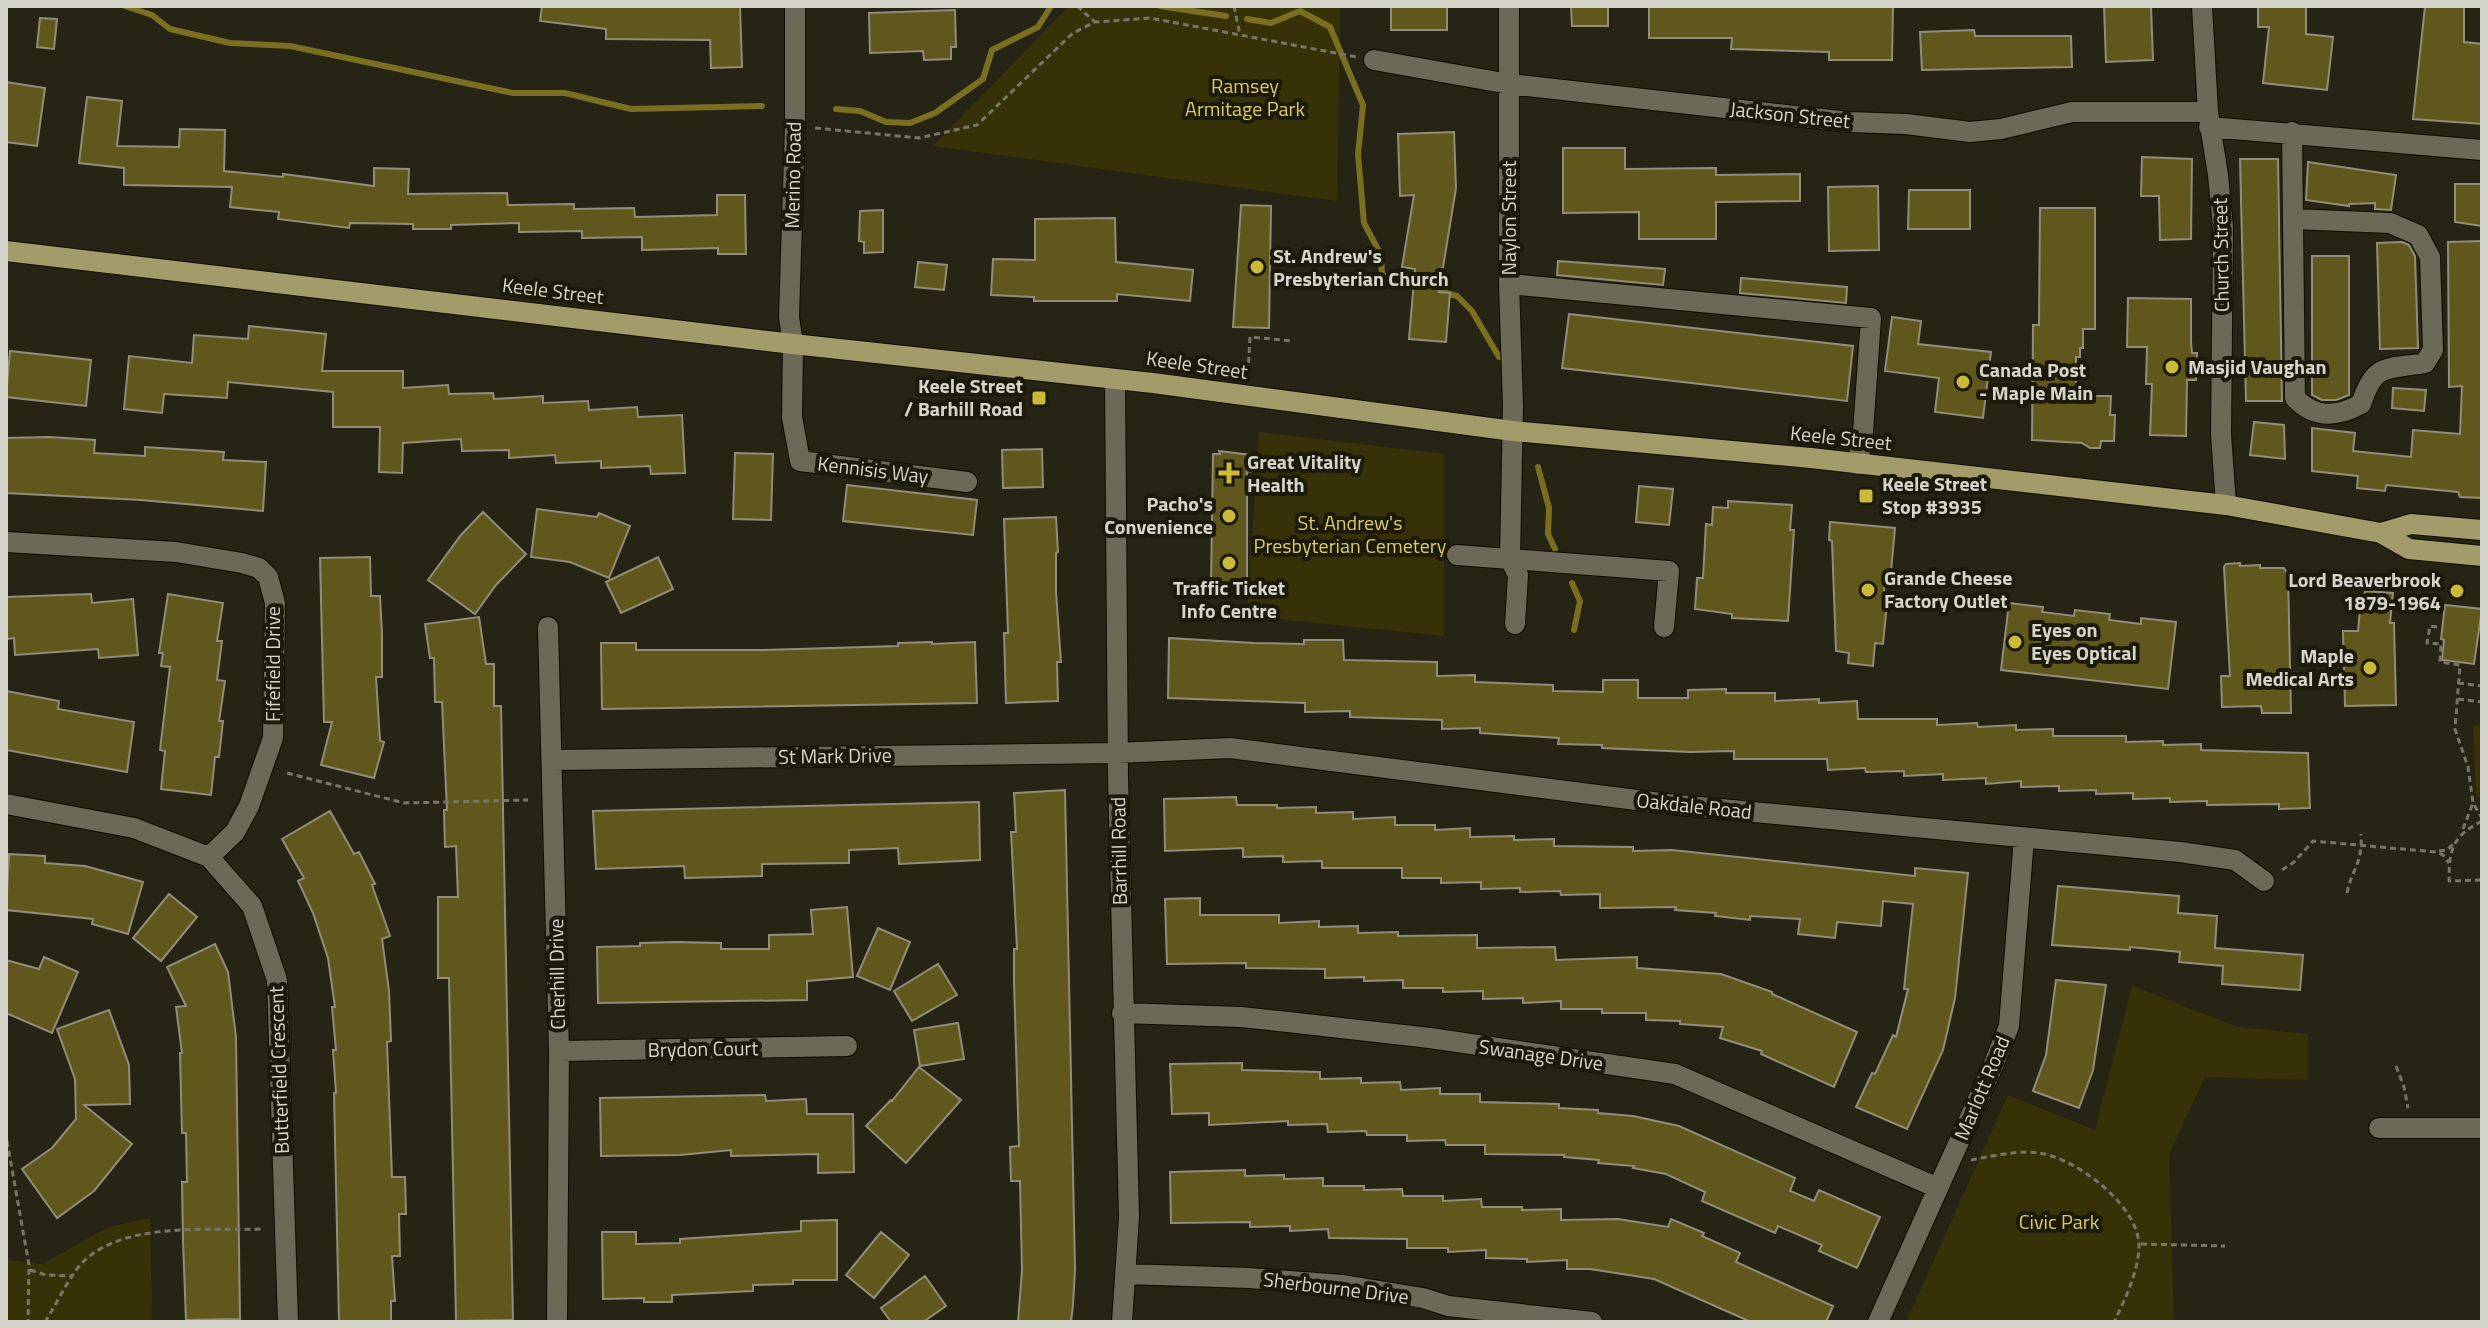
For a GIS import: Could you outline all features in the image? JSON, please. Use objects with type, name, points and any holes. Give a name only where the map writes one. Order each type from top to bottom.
[{"type":"main road","name":"Keele Street","points":[[6,251],[1115,379],[1513,431],[1858,464],[2226,505],[2381,533],[2409,549],[2482,556]]},
{"type":"main road","name":"Keele Street","points":[[2381,533],[2411,524],[2482,530]]},
{"type":"street","name":"Merino Road","points":[[793,344],[789,317],[795,6]]},
{"type":"street","name":"Naylon Street","points":[[1509,6],[1509,284],[1513,431],[1510,559],[1518,575],[1515,624]]},
{"type":"street","name":"Church Street","points":[[2202,6],[2208,119],[2223,228],[2221,434],[2226,505]]},
{"type":"street","name":"Jackson Street","points":[[1374,60],[1509,84],[1849,122],[1906,124],[1970,132],[2001,129],[2072,112],[2208,119],[2292,132],[2482,150]]},
{"type":"street","points":[[2292,132],[2295,398],[2307,410],[2341,415],[2361,404],[2369,381],[2379,371],[2425,363],[2433,350],[2430,257],[2418,235],[2390,223],[2293,219]]},
{"type":"street","points":[[1509,284],[1871,318],[1858,464]]},
{"type":"street","name":"Kennisis Way","points":[[793,344],[792,417],[800,461],[967,482]]},
{"type":"street","name":"Barrhill Road","points":[[1115,379],[1117,753],[1129,1217],[1122,1322]]},
{"type":"street","name":"Fifefield Drive","points":[[6,542],[176,552],[242,563],[259,568],[268,577],[275,603],[273,738],[249,806],[235,832],[209,857]]},
{"type":"street","points":[[1457,555],[1669,571],[1664,627]]},
{"type":"street","name":"Cherhill Drive","points":[[548,627],[559,1051],[557,1322]]},
{"type":"street","name":"Oakdale Road","points":[[1117,753],[1230,748],[1668,804],[2113,844],[2235,860],[2264,881]]},
{"type":"street","name":"St Mark Drive","points":[[552,760],[1117,753]]},
{"type":"street","name":"Butterfield Crescent","points":[[6,804],[134,828],[209,857],[252,906],[277,980],[288,1322]]},
{"type":"street","name":"Marlott Road","points":[[1878,1322],[2009,1026],[2024,838]]},
{"type":"street","name":"Swanage Drive","points":[[1122,1013],[1272,1020],[1430,1038],[1675,1074],[1938,1188]]},
{"type":"street","name":"Brydon Court","points":[[559,1051],[847,1046]]},
{"type":"street","points":[[2379,1128],[2482,1128]]},
{"type":"street","name":"Sherbourne Drive","points":[[1126,1274],[1343,1285],[1423,1298],[1447,1314],[1592,1322]]},
{"type":"path","points":[[1077,6],[1095,22]]},
{"type":"path","points":[[1234,6],[1240,35]]},
{"type":"path","points":[[795,126],[919,138],[977,125],[1073,33],[1095,22],[1150,18],[1374,60]]},
{"type":"path","points":[[1248,373],[1250,337],[1293,341]]},
{"type":"path","points":[[2437,627],[2430,626],[2427,643],[2441,644],[2440,662],[2460,665],[2455,729],[2468,767],[2473,803],[2482,819],[2461,832]]},
{"type":"path","points":[[2458,683],[2482,686]]},
{"type":"path","points":[[2456,699],[2482,702]]},
{"type":"path","points":[[287,773],[404,803],[528,800]]},
{"type":"path","points":[[2473,803],[2449,863],[2449,881],[2482,880]]},
{"type":"path","points":[[2347,893],[2350,876],[2360,864],[2361,834]]},
{"type":"path","points":[[2264,881],[2294,862],[2313,841],[2436,852],[2447,850],[2456,841]]},
{"type":"path","points":[[2436,852],[2449,863]]},
{"type":"path","points":[[2396,1066],[2404,1087],[2412,1128]]},
{"type":"path","points":[[7,1141],[29,1270],[28,1322]]},
{"type":"path","points":[[1952,1158],[1971,1161],[1994,1155],[2038,1152],[2089,1175],[2112,1193],[2130,1220],[2139,1244],[2129,1291],[2114,1322]]},
{"type":"path","points":[[45,1322],[78,1267],[109,1242],[139,1233],[263,1229]]},
{"type":"path","points":[[2139,1244],[2225,1246]]},
{"type":"path","points":[[29,1270],[46,1275],[73,1276]]},
{"type":"green space","name":"Ramsey Armitage Park","points":[[1069,6],[1340,6],[1337,201],[933,146]]},
{"type":"green space","name":"St. Andrew's Presbyterian Cemetery","points":[[1259,432],[1444,454],[1444,636],[1247,616]]},
{"type":"green space","points":[[2482,725],[2482,797],[2476,798],[2473,726]]},
{"type":"green space","name":"Civic Park","points":[[2132,986],[2238,1027],[2308,1034],[2308,1080],[2205,1077],[2169,1154],[2174,1322],[1906,1322],[2008,1095],[2095,1130]]},
{"type":"green space","points":[[150,1218],[152,1322],[6,1322],[6,1260],[42,1264],[109,1227]]},
{"type":"building","points":[[542,6],[740,6],[742,67],[711,68],[710,40],[606,39],[606,29],[540,21]]},
{"type":"building","points":[[1391,6],[1447,6],[1447,30],[1391,30]]},
{"type":"building","points":[[1571,6],[1608,6],[1608,26],[1572,26]]},
{"type":"building","points":[[1649,6],[1893,6],[1892,60],[1829,60],[1829,52],[1731,49],[1732,38],[1649,38]]},
{"type":"building","points":[[2104,6],[2151,6],[2153,60],[2106,62]]},
{"type":"building","points":[[2258,6],[2306,6],[2306,34],[2333,37],[2327,90],[2263,83],[2269,27],[2258,27]]},
{"type":"building","points":[[2425,6],[2464,6],[2464,42],[2482,44],[2482,124],[2413,119]]},
{"type":"building","points":[[955,10],[956,47],[951,47],[951,59],[924,60],[923,51],[870,53],[869,13]]},
{"type":"building","points":[[40,18],[57,19],[54,49],[37,47]]},
{"type":"building","points":[[1974,30],[1975,36],[2071,36],[2072,67],[1922,70],[1920,32]]},
{"type":"building","points":[[6,82],[45,88],[37,146],[6,142]]},
{"type":"building","points":[[87,97],[122,101],[117,146],[179,147],[180,129],[225,130],[224,171],[283,177],[283,174],[374,186],[374,168],[409,169],[408,194],[507,193],[508,205],[574,204],[574,209],[634,208],[635,217],[717,215],[717,195],[745,195],[746,254],[718,254],[718,248],[642,250],[642,237],[582,238],[582,231],[519,232],[519,223],[413,229],[413,224],[350,223],[349,228],[278,219],[279,212],[230,207],[232,187],[124,185],[124,168],[79,163]]},
{"type":"building","points":[[1454,132],[1456,188],[1439,292],[1450,293],[1446,342],[1409,339],[1415,269],[1402,267],[1414,195],[1400,196],[1398,134]]},
{"type":"building","points":[[1563,148],[1625,148],[1625,169],[1716,168],[1716,175],[1800,174],[1800,201],[1716,202],[1716,239],[1639,239],[1639,212],[1563,213]]},
{"type":"building","points":[[2142,157],[2192,159],[2191,239],[2160,240],[2159,196],[2141,196]]},
{"type":"building","points":[[2240,159],[2278,159],[2282,401],[2246,401]]},
{"type":"building","points":[[2308,162],[2396,175],[2391,210],[2375,209],[2375,203],[2349,206],[2306,200]]},
{"type":"building","points":[[2455,184],[2482,184],[2482,226],[2455,222]]},
{"type":"building","points":[[1878,186],[1879,250],[1829,251],[1828,187]]},
{"type":"building","points":[[1909,190],[1970,190],[1970,229],[1908,229]]},
{"type":"building","name":"St. Andrew's Presbyterian Church","points":[[1241,205],[1271,206],[1269,328],[1233,327]]},
{"type":"building","points":[[2040,208],[2095,208],[2095,329],[2083,329],[2083,348],[2080,348],[2080,357],[2076,357],[2076,396],[2111,396],[2110,415],[2115,415],[2114,441],[2101,441],[2100,448],[2090,448],[2082,443],[2032,440],[2033,325],[2039,325]]},
{"type":"building","points":[[883,210],[883,252],[864,253],[864,242],[859,241],[860,211]]},
{"type":"building","points":[[1115,218],[1116,262],[1193,270],[1190,301],[1117,294],[1117,301],[1034,301],[1034,297],[991,295],[993,259],[1035,260],[1035,219]]},
{"type":"building","points":[[2482,241],[2482,498],[2460,497],[2458,492],[2386,485],[2385,491],[2357,488],[2358,476],[2312,471],[2312,428],[2355,433],[2353,451],[2411,457],[2413,430],[2460,434],[2462,386],[2449,387],[2448,242]]},
{"type":"building","points":[[2402,242],[2409,245],[2415,256],[2418,348],[2380,349],[2377,243]]},
{"type":"building","points":[[2312,256],[2349,256],[2349,395],[2336,400],[2322,400],[2312,395]]},
{"type":"building","points":[[1558,261],[1665,269],[1663,285],[1557,275]]},
{"type":"building","points":[[918,262],[947,265],[944,290],[915,287]]},
{"type":"building","points":[[1741,278],[1847,287],[1846,303],[1740,293]]},
{"type":"building","name":"Masjid Vaughan","points":[[2128,298],[2191,299],[2192,353],[2197,353],[2196,380],[2187,380],[2186,436],[2150,435],[2152,384],[2146,384],[2147,347],[2127,347]]},
{"type":"building","points":[[1569,314],[1853,346],[1847,401],[1562,368]]},
{"type":"building","points":[[1892,317],[1921,321],[1918,344],[1991,352],[1983,418],[1935,412],[1939,378],[1885,371]]},
{"type":"building","points":[[249,326],[326,334],[322,371],[403,371],[403,388],[448,385],[449,394],[493,393],[494,399],[543,396],[543,403],[588,401],[589,410],[637,407],[638,417],[682,415],[685,473],[651,474],[650,466],[601,468],[601,461],[556,463],[555,455],[509,458],[509,450],[462,451],[461,439],[403,443],[402,473],[379,472],[380,427],[333,427],[333,392],[228,382],[227,398],[164,394],[162,413],[124,409],[129,356],[192,363],[194,335],[248,339]]},
{"type":"building","points":[[10,351],[91,360],[86,406],[6,397]]},
{"type":"building","points":[[2393,388],[2426,390],[2424,411],[2392,408]]},
{"type":"building","points":[[2254,422],[2284,425],[2285,459],[2250,455]]},
{"type":"building","points":[[6,438],[95,440],[94,453],[145,456],[145,447],[224,452],[223,460],[266,462],[263,511],[141,500],[6,493]]},
{"type":"building","points":[[1042,449],[1043,487],[1003,488],[1002,450]]},
{"type":"building","points":[[1219,451],[1251,455],[1251,472],[1247,471],[1247,585],[1211,585],[1213,454],[1220,454]]},
{"type":"building","points":[[735,453],[773,454],[771,520],[733,519]]},
{"type":"building","points":[[847,485],[977,500],[973,535],[843,521]]},
{"type":"building","points":[[1639,486],[1673,489],[1669,525],[1636,522]]},
{"type":"building","points":[[1728,501],[1792,505],[1790,530],[1794,530],[1788,621],[1732,618],[1732,614],[1695,609],[1697,578],[1703,578],[1706,524],[1712,525],[1713,507],[1728,508]]},
{"type":"building","points":[[537,509],[597,517],[599,513],[630,526],[609,578],[570,562],[531,557]]},
{"type":"building","points":[[483,512],[526,554],[496,585],[475,614],[428,580],[461,535]]},
{"type":"building","points":[[1056,517],[1056,592],[1061,662],[1057,662],[1058,701],[1006,703],[1004,633],[1008,633],[1004,519]]},
{"type":"building","points":[[1830,522],[1895,528],[1891,572],[1886,572],[1883,644],[1875,643],[1873,666],[1848,663],[1849,653],[1836,651]]},
{"type":"building","points":[[370,557],[371,596],[380,596],[382,677],[376,677],[380,741],[384,742],[374,778],[321,765],[332,722],[324,722],[320,558]]},
{"type":"building","points":[[658,557],[673,589],[621,613],[606,582]]},
{"type":"building","points":[[2240,563],[2240,566],[2284,568],[2288,575],[2291,713],[2262,713],[2261,706],[2222,707],[2221,676],[2230,676],[2224,567],[2226,564]]},
{"type":"building","name":"Maple Medical Arts","points":[[2365,591],[2393,593],[2390,623],[2394,623],[2396,705],[2345,706],[2343,631],[2358,631],[2361,597],[2364,597]]},
{"type":"building","points":[[91,594],[92,603],[133,599],[138,655],[99,658],[98,649],[15,655],[14,638],[6,639],[6,597]]},
{"type":"building","points":[[168,594],[223,603],[217,641],[222,641],[217,680],[225,681],[219,721],[223,721],[211,795],[161,789],[165,751],[160,750],[170,667],[161,666],[163,653],[159,653]]},
{"type":"building","points":[[2009,603],[2043,607],[2042,612],[2074,616],[2075,610],[2110,614],[2109,620],[2141,624],[2141,618],[2176,622],[2168,689],[2001,670]]},
{"type":"building","points":[[2445,605],[2482,609],[2474,664],[2442,660]]},
{"type":"building","points":[[479,617],[486,664],[494,664],[494,706],[501,706],[513,1320],[456,1321],[449,978],[438,978],[438,897],[458,897],[456,846],[445,847],[444,810],[447,810],[442,702],[435,702],[434,658],[430,658],[425,624]]},
{"type":"building","points":[[1169,638],[1304,644],[1304,640],[1343,640],[1344,660],[1437,662],[1437,676],[1475,675],[1475,682],[1553,685],[1553,691],[1603,692],[1603,680],[1638,680],[1638,698],[1688,698],[1688,690],[1775,693],[1775,701],[1857,701],[1858,719],[1937,719],[1937,725],[1977,723],[1978,727],[2016,725],[2016,730],[2053,729],[2053,736],[2126,736],[2126,742],[2201,744],[2201,750],[2308,753],[2310,808],[2279,809],[2279,804],[2207,805],[2207,801],[2170,802],[2170,798],[2133,799],[2133,793],[2059,791],[2059,786],[2021,787],[2021,781],[1986,784],[1986,778],[1943,780],[1943,774],[1904,776],[1904,771],[1866,772],[1865,768],[1828,770],[1827,759],[1734,759],[1734,751],[1690,752],[1558,744],[1559,738],[1480,733],[1480,728],[1442,729],[1442,720],[1350,717],[1350,711],[1305,712],[1305,703],[1168,698]]},
{"type":"building","points":[[975,642],[977,703],[602,709],[601,643],[636,643],[636,650],[764,650]]},
{"type":"building","points":[[6,691],[59,701],[58,709],[134,722],[127,772],[6,750]]},
{"type":"building","points":[[1065,790],[1075,1269],[1073,1305],[1071,1322],[1018,1322],[1022,1270],[1020,1181],[1011,1181],[1010,1147],[1019,1146],[1014,982],[1014,949],[1017,949],[1011,832],[1016,832],[1014,793]]},
{"type":"building","points":[[1236,797],[1237,805],[1316,807],[1316,813],[1353,812],[1353,819],[1395,817],[1395,825],[1435,825],[1435,830],[1470,828],[1470,837],[1554,839],[1554,846],[1672,850],[1915,876],[1915,868],[1968,873],[1955,998],[1943,1050],[1907,1129],[1856,1107],[1893,1035],[1896,1037],[1908,989],[1904,989],[1913,904],[1883,901],[1881,926],[1837,922],[1835,938],[1798,934],[1800,919],[1750,916],[1750,920],[1715,916],[1716,913],[1675,910],[1676,907],[1600,908],[1600,894],[1520,892],[1520,888],[1481,889],[1481,882],[1441,883],[1441,878],[1402,878],[1402,868],[1322,868],[1322,861],[1283,862],[1283,856],[1243,857],[1243,848],[1165,851],[1164,799]]},
{"type":"building","points":[[979,802],[980,860],[899,864],[898,848],[849,850],[849,863],[762,864],[762,876],[685,878],[684,866],[596,869],[593,811]]},
{"type":"building","points":[[330,811],[354,854],[359,852],[375,884],[372,885],[390,936],[382,939],[389,991],[391,1041],[387,1042],[392,1177],[405,1177],[406,1214],[399,1214],[400,1256],[392,1256],[395,1301],[391,1301],[391,1322],[339,1322],[333,1050],[336,1050],[332,1007],[335,1007],[328,958],[298,881],[304,878],[282,839]]},
{"type":"building","points":[[9,854],[45,856],[45,863],[85,866],[143,882],[128,934],[92,924],[93,919],[6,910]]},
{"type":"building","points":[[2058,886],[2179,896],[2178,913],[2217,916],[2215,948],[2303,955],[2300,990],[2222,984],[2223,966],[2179,962],[2180,952],[2052,945]]},
{"type":"building","points":[[169,894],[197,917],[161,961],[133,938]]},
{"type":"building","points":[[1200,898],[1200,915],[1279,915],[1279,923],[1319,921],[1319,927],[1358,926],[1358,933],[1398,932],[1398,936],[1477,935],[1477,948],[1555,947],[1556,960],[1637,957],[1637,968],[1721,974],[1772,992],[1857,1032],[1834,1087],[1761,1054],[1762,1051],[1720,1038],[1723,1027],[1646,1020],[1646,1013],[1561,1009],[1561,1001],[1523,1003],[1523,998],[1483,999],[1483,991],[1443,992],[1443,988],[1403,988],[1403,980],[1325,978],[1325,969],[1246,968],[1246,963],[1167,964],[1165,899]]},
{"type":"building","points":[[847,907],[853,977],[807,981],[807,1000],[598,1003],[597,947],[676,942],[721,943],[721,949],[769,949],[769,935],[813,934],[811,910]]},
{"type":"building","points":[[878,928],[910,942],[890,990],[857,976]]},
{"type":"building","points":[[215,944],[228,972],[236,1037],[240,1319],[186,1320],[182,1182],[187,1182],[186,1133],[182,1133],[182,1053],[176,1007],[186,1006],[167,967]]},
{"type":"building","points":[[44,957],[78,972],[52,1033],[6,1013],[6,960],[39,969]]},
{"type":"building","points":[[938,964],[957,995],[912,1021],[894,991]]},
{"type":"building","points":[[2056,980],[2106,985],[2093,1070],[2079,1108],[2033,1091],[2046,1055]]},
{"type":"building","points":[[109,1010],[129,1065],[130,1104],[84,1105],[132,1144],[94,1191],[57,1218],[22,1169],[52,1148],[76,1119],[75,1079],[57,1029]]},
{"type":"building","points":[[958,1023],[964,1059],[920,1066],[914,1030]]},
{"type":"building","points":[[1242,1063],[1242,1070],[1320,1072],[1320,1079],[1361,1078],[1361,1083],[1400,1082],[1401,1090],[1440,1088],[1440,1094],[1480,1094],[1480,1102],[1559,1104],[1559,1108],[1598,1110],[1598,1113],[1633,1116],[1679,1126],[1795,1178],[1790,1191],[1814,1201],[1819,1190],[1880,1217],[1857,1268],[1819,1251],[1822,1245],[1778,1226],[1775,1233],[1702,1201],[1705,1192],[1666,1174],[1634,1166],[1598,1163],[1599,1160],[1564,1155],[1485,1154],[1485,1145],[1446,1145],[1445,1140],[1407,1141],[1407,1135],[1367,1135],[1366,1131],[1328,1132],[1327,1124],[1288,1125],[1288,1121],[1209,1125],[1209,1113],[1172,1114],[1170,1064]]},
{"type":"building","points":[[919,1067],[961,1100],[906,1163],[866,1126],[892,1101]]},
{"type":"building","points":[[765,1095],[766,1101],[806,1099],[807,1114],[853,1114],[854,1172],[818,1173],[818,1154],[731,1156],[731,1150],[680,1155],[601,1156],[600,1098]]},
{"type":"building","points":[[1245,1170],[1245,1176],[1323,1178],[1323,1186],[1364,1186],[1364,1190],[1402,1189],[1403,1196],[1443,1196],[1443,1201],[1481,1199],[1482,1207],[1561,1209],[1561,1220],[1618,1219],[1668,1227],[1671,1219],[1740,1253],[1736,1262],[1833,1306],[1826,1322],[1751,1322],[1654,1279],[1590,1269],[1567,1269],[1567,1260],[1527,1262],[1527,1259],[1486,1258],[1486,1250],[1448,1252],[1448,1248],[1407,1248],[1407,1239],[1329,1238],[1328,1229],[1290,1231],[1290,1226],[1250,1227],[1250,1222],[1171,1223],[1170,1172]]},
{"type":"building","points":[[837,1220],[837,1280],[793,1280],[793,1284],[753,1285],[753,1291],[672,1295],[672,1302],[644,1302],[644,1298],[603,1299],[602,1232],[636,1232],[636,1244],[680,1243],[680,1239],[801,1231],[801,1221]]},
{"type":"building","points":[[881,1232],[909,1255],[874,1298],[846,1275]]},
{"type":"building","points":[[925,1276],[946,1306],[923,1322],[891,1322],[881,1308]]},
{"type":"waterway","points":[[125,6],[152,15],[170,29],[230,43],[290,46],[513,93],[565,93],[631,109],[762,106]]},
{"type":"waterway","points":[[836,109],[860,111],[886,122],[910,123],[935,113],[983,79],[992,50],[1038,27],[1051,6]]},
{"type":"waterway","points":[[1160,6],[1226,16]]},
{"type":"waterway","points":[[1247,19],[1271,23],[1300,11],[1330,27],[1363,105],[1358,154],[1364,223],[1381,255],[1382,275],[1421,286]]},
{"type":"waterway","points":[[1432,289],[1457,296],[1472,311],[1499,357]]},
{"type":"waterway","points":[[1538,467],[1549,508],[1548,534],[1555,549]]},
{"type":"waterway","points":[[1572,583],[1580,601],[1574,630]]},
{"type":"place","name":"St. Andrew's Presbyterian Church","points":[[1257,267]]},
{"type":"place","name":"Masjid Vaughan","points":[[2172,367]]},
{"type":"place","name":"Canada Post - Maple Main","points":[[1963,382]]},
{"type":"place","name":"Keele Street / Barhill Road","points":[[1039,398]]},
{"type":"place","name":"Great Vitality Health","points":[[1229,473]]},
{"type":"place","name":"Keele Street Stop #3935","points":[[1866,496]]},
{"type":"place","name":"Pacho's Convenience","points":[[1229,516]]},
{"type":"place","name":"Traffic Ticket Info Centre","points":[[1229,563]]},
{"type":"place","name":"Grande Cheese Factory Outlet","points":[[1868,590]]},
{"type":"place","name":"Lord Beaverbrook 1879-1964","points":[[2457,591]]},
{"type":"place","name":"Eyes on Eyes Optical","points":[[2015,642]]},
{"type":"place","name":"Maple Medical Arts","points":[[2370,668]]}]
